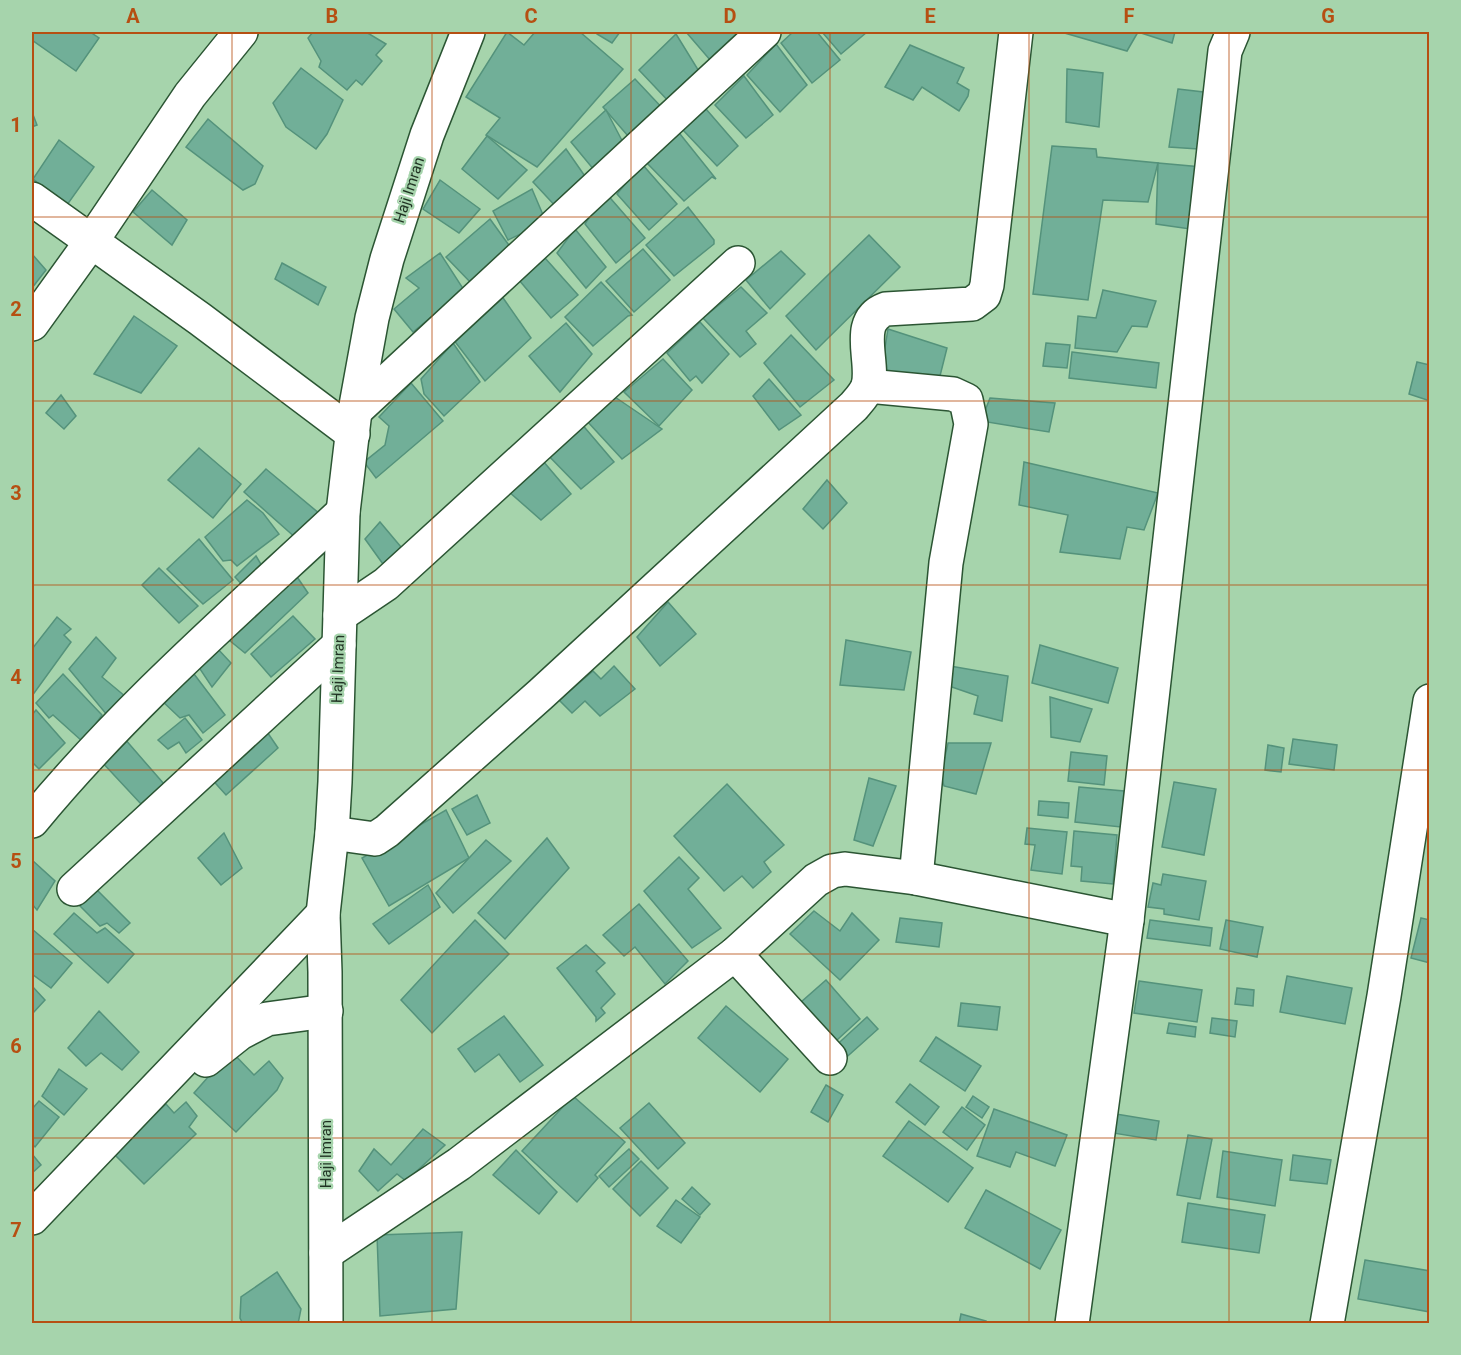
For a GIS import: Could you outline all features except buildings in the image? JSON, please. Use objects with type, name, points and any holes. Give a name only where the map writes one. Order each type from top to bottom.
[{"type":"street","points":[[32,324],[91,242],[190,95],[241,32]]},
{"type":"street","name":"Haji Imran","points":[[326,1323],[326,1011],[323,914],[332,834],[343,512],[354,423],[372,318],[387,259],[427,135],[468,32]]},
{"type":"street","points":[[32,199],[354,423],[764,32]]},
{"type":"street","points":[[332,834],[375,838],[387,831],[541,694],[845,414],[863,396],[868,386],[867,330],[878,312],[886,309],[972,304],[984,295],[1016,32]]},
{"type":"street","points":[[1072,1323],[1127,920],[1225,51],[1233,32]]},
{"type":"street","points":[[74,889],[386,584],[738,263]]},
{"type":"street","points":[[868,386],[952,394],[966,399],[971,424],[946,563],[916,878]]},
{"type":"street","points":[[32,821],[85,758],[137,704],[343,512]]},
{"type":"street","points":[[1327,1323],[1384,996],[1430,701]]},
{"type":"street","points":[[326,1253],[459,1164],[735,954],[816,880],[832,871],[845,869],[916,878],[1127,920]]},
{"type":"street","points":[[32,1218],[323,914]]},
{"type":"street","points":[[735,954],[830,1058]]},
{"type":"street","points":[[184,1078],[240,1033],[267,1018],[326,1011]]}]
